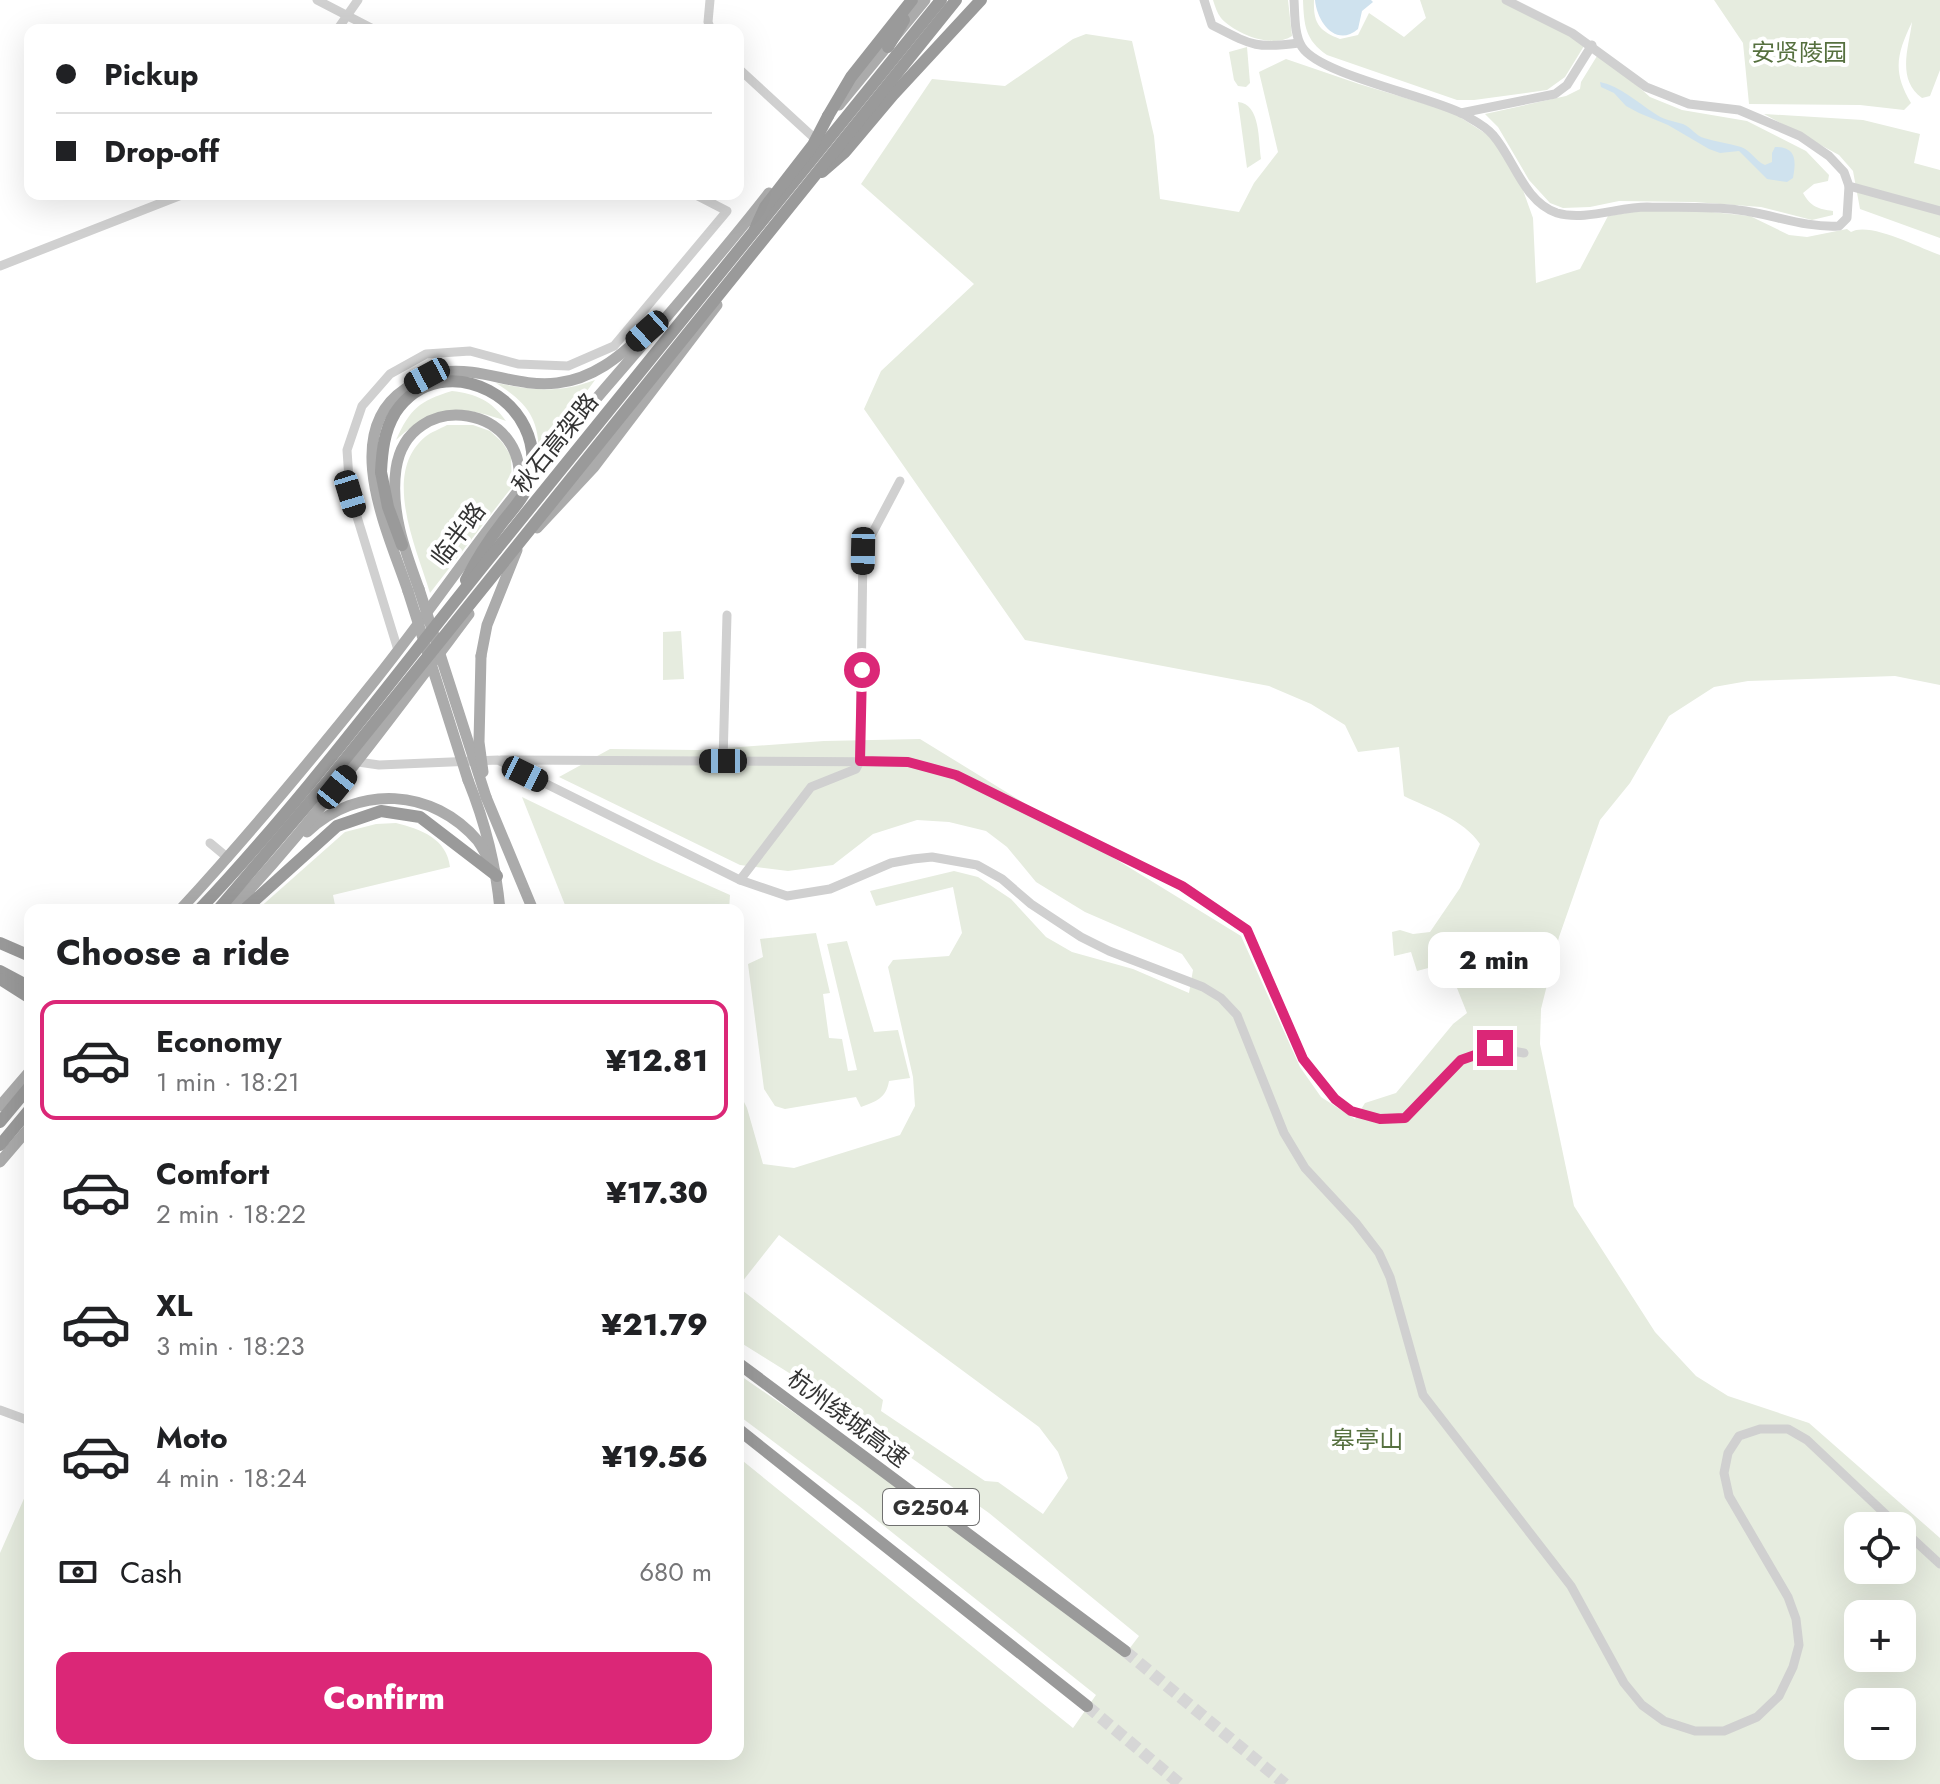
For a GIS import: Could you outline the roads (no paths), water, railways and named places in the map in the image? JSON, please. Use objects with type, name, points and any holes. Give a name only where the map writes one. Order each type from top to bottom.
[{"type":"highway","points":[[888,47],[914,0]]},
{"type":"highway","points":[[755,229],[765,207],[813,145],[851,77],[914,0]]},
{"type":"highway","name":"秋石高架路","points":[[205,904],[236,872],[326,763],[941,0]]},
{"type":"highway","name":"秋石高架路","points":[[223,904],[326,783],[813,179],[953,0]]},
{"type":"highway","points":[[931,25],[962,0]]},
{"type":"highway","points":[[813,179],[845,152],[981,0]]},
{"type":"highway","points":[[402,545],[388,507],[381,472],[382,449],[394,415],[405,402],[434,385],[470,383],[499,395],[519,415],[532,451],[529,484],[473,565],[457,599]]},
{"type":"highway","points":[[251,904],[337,826],[381,811],[420,817],[497,876]]},
{"type":"highway","points":[[0,943],[24,953]]},
{"type":"highway","points":[[2,974],[24,984]]},
{"type":"highway","points":[[2,974],[24,993]]},
{"type":"highway","points":[[0,1122],[24,1093]]},
{"type":"highway","points":[[0,1145],[24,1116]]},
{"type":"highway","name":"杭州绕城高速","points":[[744,1367],[1125,1651]]},
{"type":"highway","name":"G2504","points":[[744,1434],[1087,1706]]},
{"type":"main road","name":"临半路","points":[[186,904],[322,745],[518,492],[681,300],[925,0]]},
{"type":"main road","points":[[281,857],[356,764],[517,550],[594,467],[825,159],[953,0]]},
{"type":"main road","points":[[531,904],[486,797],[374,485],[371,459],[374,436],[386,405],[412,384],[442,372],[482,374],[536,384],[583,377],[600,370],[630,347],[681,300]]},
{"type":"main road","points":[[499,904],[497,876],[481,811],[468,780],[402,545],[396,508],[396,470],[400,453],[424,424],[439,417],[470,415],[488,420],[512,445],[518,457],[521,474],[518,492]]},
{"type":"main road","points":[[486,797],[479,742],[481,656],[487,625],[517,550]]},
{"type":"main road","points":[[237,904],[313,826],[341,807],[383,797],[427,803],[451,819],[480,845],[497,876]]},
{"type":"main road","points":[[0,1106],[24,1078]]},
{"type":"main road","points":[[0,1162],[24,1134]]},
{"type":"street","points":[[317,0],[363,24]]},
{"type":"street","points":[[341,24],[358,0]]},
{"type":"street","points":[[709,24],[710,0]]},
{"type":"street","points":[[1204,0],[1212,25],[1250,45],[1265,48],[1299,43]]},
{"type":"street","points":[[1294,0],[1299,43],[1315,59],[1369,82],[1461,113],[1492,133],[1532,196],[1559,213],[1588,214],[1635,207],[1739,210],[1800,224],[1839,226],[1847,218],[1849,186],[1844,172],[1829,156],[1800,136],[1739,110],[1689,104],[1646,87],[1592,45],[1506,0]]},
{"type":"street","points":[[1461,113],[1555,94],[1567,85],[1592,45]]},
{"type":"street","points":[[744,74],[812,136]]},
{"type":"street","points":[[1849,186],[1940,211]]},
{"type":"street","points":[[0,266],[169,200]]},
{"type":"street","points":[[398,650],[350,494],[347,450],[362,406],[390,374],[426,354],[470,351],[518,364],[568,366],[614,346],[727,211],[706,200]]},
{"type":"street","points":[[740,880],[811,787],[856,769],[860,761],[863,551],[900,481]]},
{"type":"street","points":[[723,761],[727,615]]},
{"type":"street","points":[[322,745],[356,764],[498,760],[908,762],[956,775],[1182,886],[1247,930],[1303,1059],[1335,1099],[1351,1111],[1380,1119],[1405,1118],[1461,1060],[1495,1048],[1524,1053]]},
{"type":"street","points":[[498,760],[740,880],[787,896],[830,889],[891,863],[932,857],[977,865],[1002,879],[1031,904],[1081,937],[1203,987],[1221,998],[1237,1015],[1284,1133],[1305,1168],[1379,1253],[1390,1277],[1423,1395],[1571,1586],[1624,1683],[1642,1705],[1664,1721],[1695,1731],[1724,1731],[1757,1717],[1779,1696],[1793,1667],[1799,1645],[1796,1619],[1788,1597],[1729,1496],[1724,1473],[1728,1453],[1739,1436],[1760,1429],[1788,1429],[1807,1440],[1883,1512]]},
{"type":"street","points":[[210,843],[228,858]]},
{"type":"street","points":[[0,1410],[24,1419]]},
{"type":"street","points":[[1916,1542],[1940,1564]]},
{"type":"water","points":[[1315,0],[1373,2],[1362,11],[1358,29],[1342,36],[1324,24]]},
{"type":"water","points":[[1600,82],[1621,91],[1661,117],[1686,125],[1701,137],[1745,149],[1765,165],[1772,162],[1775,147],[1788,149],[1794,161],[1793,178],[1787,182],[1767,179],[1739,151],[1720,153],[1709,149],[1668,125],[1626,106],[1614,93],[1601,87]]},
{"type":"tunnel","points":[[1125,1651],[1285,1784]]},
{"type":"tunnel","points":[[1087,1706],[1180,1784]]},
{"type":"park label","name":"安贤陵园","points":[[1799,52]]},
{"type":"park label","name":"皋亭山","points":[[1367,1439]]}]
